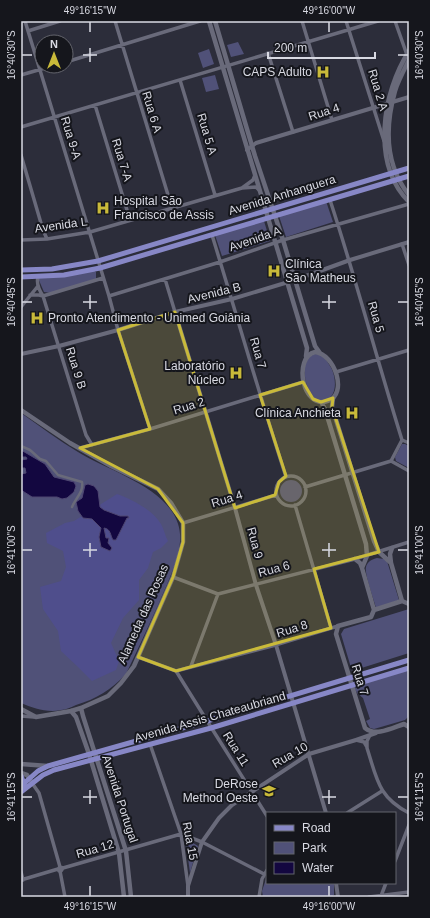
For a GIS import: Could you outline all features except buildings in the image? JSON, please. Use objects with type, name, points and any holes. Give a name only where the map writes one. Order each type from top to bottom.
[{"type":"main road","points":[[209,21],[307,348],[304,363],[303,382],[310,396],[321,402],[325,409],[366,544],[366,556],[362,568]]},
{"type":"main road","points":[[215,21],[252,146],[283,240],[315,346],[320,353],[328,359],[336,372],[337,391],[333,398],[332,407],[374,541],[379,552],[390,563]]},
{"type":"main road","points":[[408,53],[394,80],[387,103],[384,142],[393,173],[409,203]]},
{"type":"main road","points":[[393,173],[388,141],[390,112],[396,90],[409,60]]},
{"type":"main road","name":"Avenida Anhanguera","points":[[21,270],[52,269],[98,261],[409,168]]},
{"type":"main road","name":"Avenida Anhanguera","points":[[21,277],[37,278],[100,268],[409,176]]},
{"type":"main road","points":[[396,180],[409,195]]},
{"type":"main road","points":[[306,356],[310,353],[320,353]]},
{"type":"main road","points":[[321,402],[333,398]]},
{"type":"main road","points":[[21,410],[111,466],[158,489],[171,503],[184,523]]},
{"type":"main road","points":[[334,438],[342,436]]},
{"type":"main road","name":"Alameda das Rosas","points":[[36,717],[71,712],[108,696],[134,666],[173,577],[183,542],[184,523]]},
{"type":"main road","points":[[392,548],[390,563],[402,601],[409,604]]},
{"type":"main road","points":[[355,559],[360,563],[362,568],[374,610]]},
{"type":"main road","name":"Rua 8","points":[[338,626],[371,616],[374,610],[402,601]]},
{"type":"main road","name":"Rua 7","points":[[338,626],[336,634],[365,728],[376,733]]},
{"type":"main road","name":"Avenida Assis Chateaubriand","points":[[21,764],[48,766],[207,721],[409,660]]},
{"type":"main road","name":"Avenida Assis Chateaubriand","points":[[31,781],[54,770],[211,728],[409,668]]},
{"type":"main road","name":"Avenida Portugal","points":[[81,708],[92,753],[91,760],[119,853],[124,897]]},
{"type":"main road","points":[[21,709],[36,717]]},
{"type":"main road","name":"Avenida Portugal","points":[[71,712],[76,717],[92,753],[97,758],[126,851],[131,897]]},
{"type":"main road","points":[[76,717],[83,716]]},
{"type":"main road","name":"Rua 10","points":[[376,733],[404,724],[408,728]]},
{"type":"main road","points":[[21,792],[38,771],[48,766]]},
{"type":"main road","points":[[21,772],[27,775],[31,781]]},
{"type":"main road","points":[[21,776],[23,785],[31,781]]},
{"type":"street","name":"Rua 9-A","points":[[25,21],[34,50]]},
{"type":"street","points":[[40,21],[42,26]]},
{"type":"street","points":[[28,31],[60,21]]},
{"type":"street","name":"Rua 6 A","points":[[115,21],[172,208]]},
{"type":"street","points":[[74,60],[200,21]]},
{"type":"street","points":[[302,21],[332,120]]},
{"type":"street","name":"Rua 2 A","points":[[346,21],[384,142]]},
{"type":"street","points":[[21,127],[378,21]]},
{"type":"street","points":[[395,21],[408,53]]},
{"type":"street","points":[[268,53],[293,132]]},
{"type":"street","points":[[21,75],[34,72]]},
{"type":"street","name":"Rua 9-A","points":[[41,74],[100,268]]},
{"type":"street","name":"Rua 5 A","points":[[180,80],[215,195]]},
{"type":"street","name":"Rua 4","points":[[247,150],[256,143],[409,97]]},
{"type":"street","name":"Rua 7-A","points":[[95,105],[130,220]]},
{"type":"street","points":[[21,155],[47,239]]},
{"type":"street","points":[[242,188],[253,180],[255,174]]},
{"type":"street","name":"Avenida L","points":[[21,240],[47,239],[90,232],[242,188],[256,187],[259,190]]},
{"type":"street","name":"Rua 5","points":[[330,200],[350,260],[377,359],[402,440]]},
{"type":"street","name":"Avenida A","points":[[109,296],[220,262],[283,240],[409,203]]},
{"type":"street","name":"Rua 7","points":[[212,235],[286,477]]},
{"type":"street","name":"Avenida B","points":[[21,354],[59,346],[118,330],[175,312],[232,299],[295,280],[350,260],[409,242]]},
{"type":"street","points":[[402,244],[409,265]]},
{"type":"street","points":[[100,268],[150,429]]},
{"type":"street","name":"Rua 9 B","points":[[37,278],[38,286],[43,296],[86,435],[92,445]]},
{"type":"street","points":[[30,295],[43,296],[103,278]]},
{"type":"street","name":"Rua 9","points":[[166,279],[235,508],[256,584],[294,703],[326,812]]},
{"type":"street","points":[[21,307],[38,286]]},
{"type":"street","points":[[336,372],[409,350]]},
{"type":"street","name":"Rua 2","points":[[80,448],[150,429],[303,382]]},
{"type":"street","points":[[391,461],[402,440],[409,443]]},
{"type":"street","points":[[21,446],[30,450],[40,459],[46,461],[58,475],[82,482],[83,486],[81,493],[72,507]]},
{"type":"street","points":[[305,486],[391,461],[409,471]]},
{"type":"street","points":[[286,477],[295,477],[303,482],[305,486],[306,491],[302,500],[295,505],[286,505],[278,499],[276,495],[279,482],[286,477]]},
{"type":"street","name":"Rua 4","points":[[184,523],[276,495]]},
{"type":"street","points":[[295,505],[331,628]]},
{"type":"street","name":"Rua 6","points":[[218,594],[355,559],[409,542]]},
{"type":"street","points":[[173,577],[218,594],[191,666]]},
{"type":"street","name":"Rua 8","points":[[176,671],[276,645],[338,626]]},
{"type":"street","points":[[138,657],[176,671]]},
{"type":"street","name":"Rua 11","points":[[176,671],[266,814]]},
{"type":"street","points":[[21,716],[36,717]]},
{"type":"street","name":"Rua 10","points":[[188,886],[202,842],[219,818],[232,805],[309,754],[376,733]]},
{"type":"street","points":[[367,748],[367,741],[370,735]]},
{"type":"street","points":[[356,740],[364,742],[382,791],[400,809],[409,814]]},
{"type":"street","name":"Rua 15","points":[[150,744],[181,834],[188,886],[188,897]]},
{"type":"street","points":[[31,781],[39,792],[60,870],[65,897]]},
{"type":"street","points":[[349,812],[382,791]]},
{"type":"street","points":[[396,858],[409,825]]},
{"type":"street","points":[[181,834],[202,842],[264,874]]},
{"type":"street","name":"Rua 12","points":[[22,880],[181,834]]},
{"type":"street","points":[[259,897],[264,874],[266,871]]},
{"type":"street","points":[[21,872],[22,880]]},
{"type":"street","points":[[336,884],[338,897]]},
{"type":"street","points":[[381,896],[386,884]]},
{"type":"street","points":[[369,897],[409,892]]},
{"type":"highlighted area","points":[[175,312],[235,508],[275,495],[279,482],[286,476],[260,395],[303,382],[313,399],[321,402],[333,398],[332,407],[379,552],[314,569],[331,628],[176,671],[138,657],[173,577],[183,542],[183,523],[158,489],[80,448],[150,429],[118,330]]},
{"type":"green space","points":[[238,42],[244,54],[231,57],[227,45]]},
{"type":"green space","points":[[209,49],[214,64],[203,68],[198,53]]},
{"type":"green space","points":[[215,75],[219,89],[206,92],[202,78]]},
{"type":"green space","points":[[326,201],[333,222],[286,237],[279,216]]},
{"type":"green space","points":[[264,221],[270,241],[222,256],[215,235]]},
{"type":"green space","points":[[93,270],[96,272],[96,279],[51,293],[44,292],[38,278]]},
{"type":"green space","points":[[314,354],[324,357],[334,374],[334,390],[329,398],[324,400],[319,400],[314,397],[306,383],[305,366],[308,358]]},
{"type":"green space","points":[[21,413],[78,452],[124,475],[155,494],[167,505],[176,519],[180,534],[179,551],[173,569],[126,674],[115,685],[90,700],[67,709],[56,711],[35,708],[21,703]]},
{"type":"green space","points":[[402,444],[409,446],[409,468],[396,461],[395,457]]},
{"type":"green space","points":[[291,480],[299,483],[302,491],[299,499],[291,502],[283,499],[280,491],[283,483]]},
{"type":"green space","points":[[377,558],[387,561],[399,600],[376,608],[366,570],[369,562]]},
{"type":"green space","points":[[409,609],[409,653],[352,671],[341,634],[344,629]]},
{"type":"green space","points":[[409,670],[409,716],[405,720],[374,729],[370,728],[366,721],[370,719],[363,698],[357,693],[355,689],[356,686]]},
{"type":"green space","points":[[188,840],[198,846],[190,873],[186,843]]},
{"type":"green space","points":[[266,879],[266,884],[334,884],[334,895],[323,897],[263,897],[262,891]]},
{"type":"shaded area","points":[[117,494],[135,502],[153,514],[161,524],[168,541],[161,548],[153,552],[148,568],[139,580],[139,600],[123,618],[111,643],[119,661],[116,670],[92,681],[61,651],[58,631],[43,609],[40,587],[61,581],[66,567],[63,551],[47,543],[46,533],[65,523],[74,521]]},
{"type":"water","points":[[21,450],[45,464],[54,477],[74,482],[76,486],[74,492],[67,498],[62,499],[57,497],[32,497],[21,490],[21,474],[26,473],[25,468],[21,468],[21,460],[27,459],[26,457],[21,457]]},
{"type":"water","points":[[88,484],[94,486],[98,491],[100,507],[120,516],[128,516],[129,518],[127,518],[116,540],[113,540],[109,531],[104,528],[106,538],[109,538],[108,543],[112,548],[110,551],[101,547],[99,537],[101,528],[92,519],[83,518],[78,511],[76,502],[82,498],[85,485]]},
{"type":"place","name":"CAPS Adulto","points":[[323,72]]},
{"type":"place","name":"Hospital São Francisco de Assis","points":[[103,208]]},
{"type":"place","name":"Clínica São Matheus","points":[[274,271]]},
{"type":"place","name":"Pronto Atendimento - Unimed Goiânia","points":[[37,318]]},
{"type":"place","name":"Laboratório Núcleo","points":[[236,373]]},
{"type":"place","name":"Clínica Anchieta","points":[[352,413]]},
{"type":"place","name":"DeRose Method Oeste","points":[[269,791]]}]
